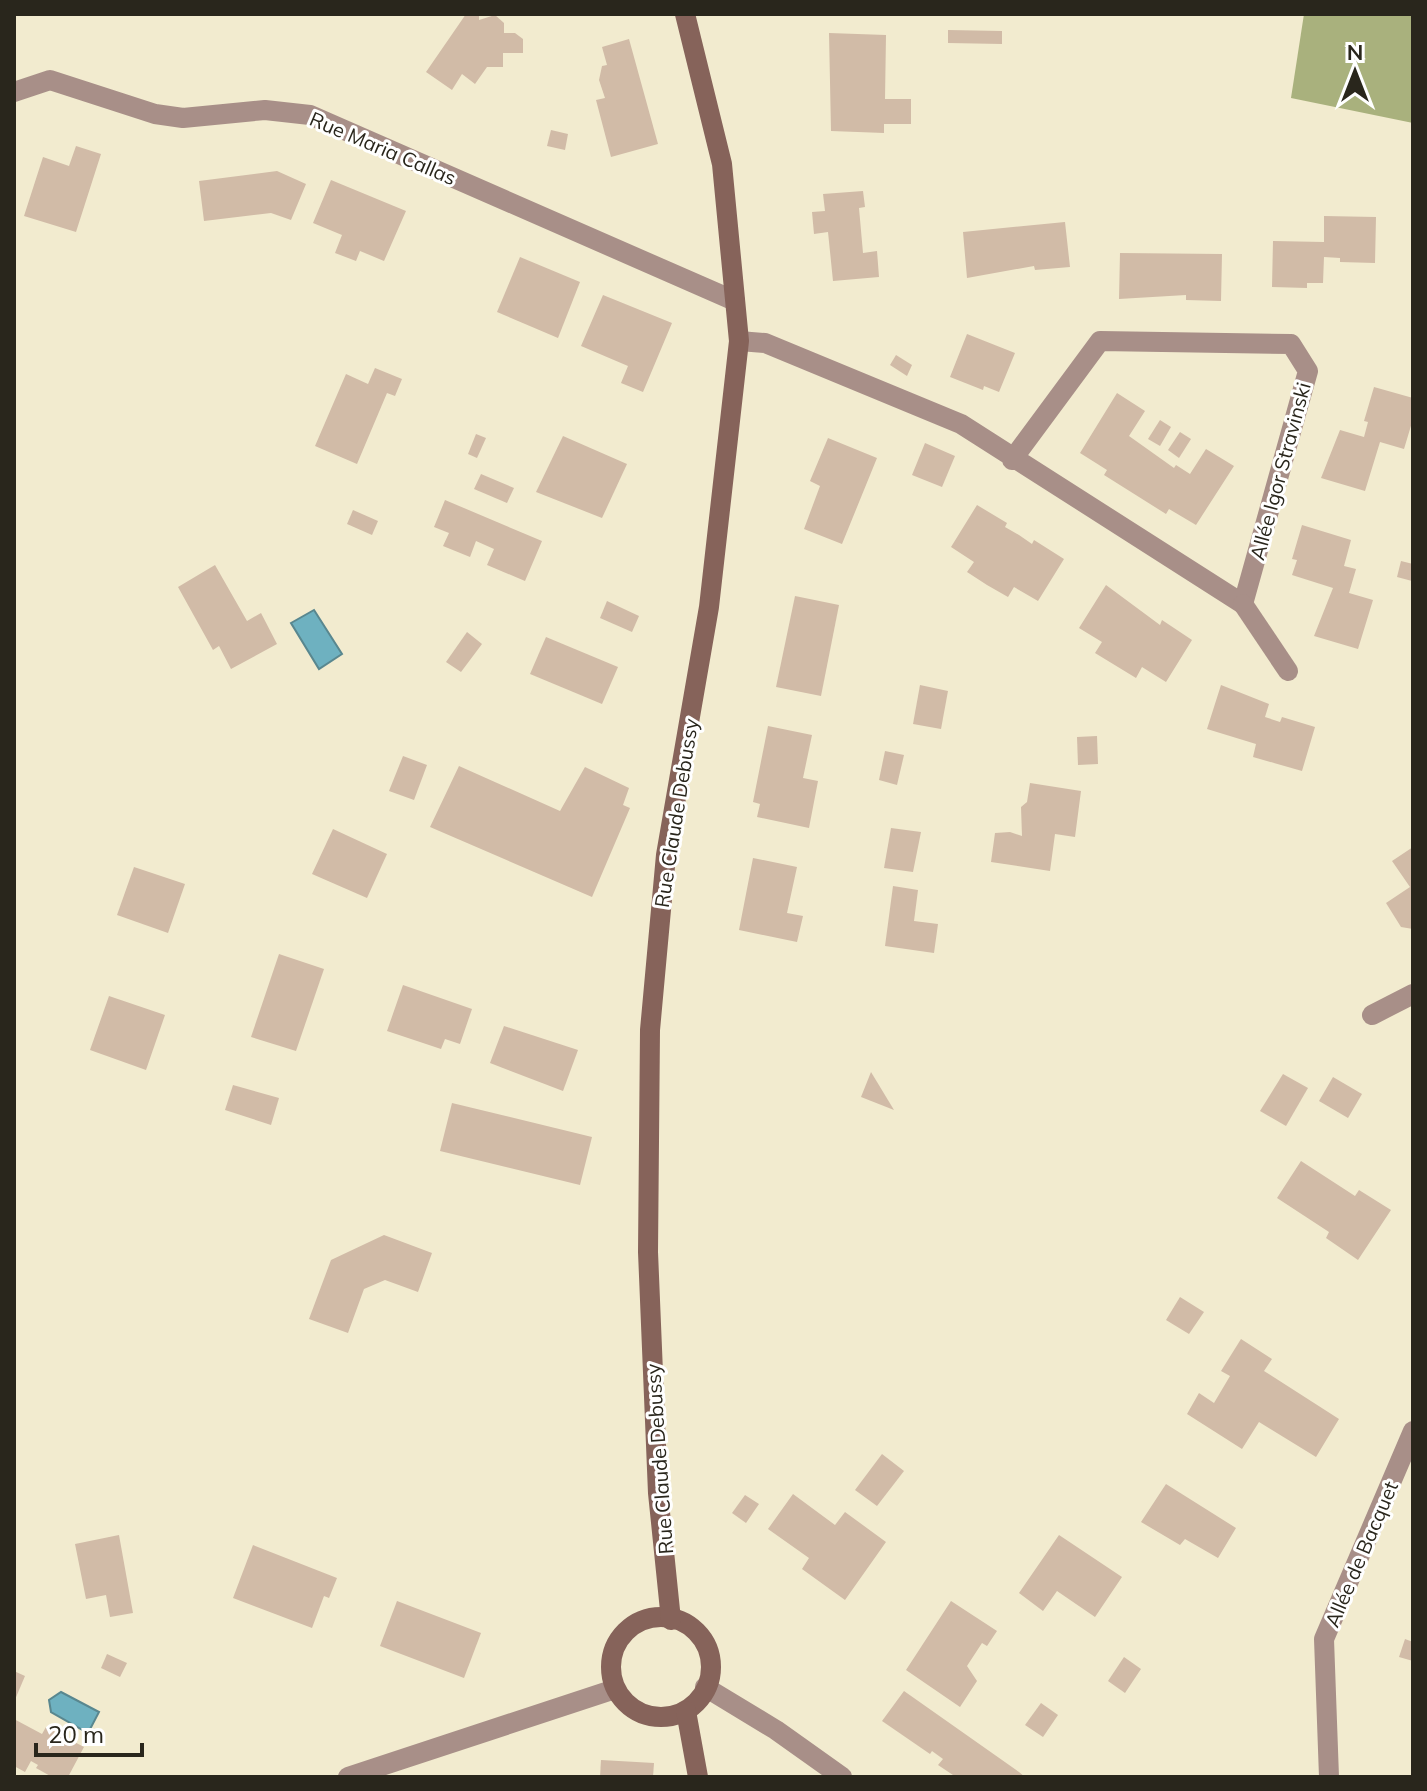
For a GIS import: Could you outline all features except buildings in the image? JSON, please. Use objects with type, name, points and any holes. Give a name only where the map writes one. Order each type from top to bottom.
[{"type":"street","name":"Rue Claude Debussy","points":[[671,1620],[658,1493],[648,1252],[650,1030],[666,855],[709,607],[739,341],[722,164],[685,14]]},
{"type":"street","name":"Rue Maria Callas","points":[[14,92],[50,80],[155,114],[183,118],[265,110],[310,115],[735,301]]},
{"type":"street","points":[[739,341],[765,343],[961,424],[1012,460],[1243,604],[1288,671]]},
{"type":"street","name":"Allée Igor Stravinski","points":[[1012,460],[1100,341],[1291,344],[1308,371],[1243,604]]},
{"type":"street","points":[[1372,1015],[1413,994]]},
{"type":"street","name":"Allée de Bacquet","points":[[1329,1777],[1324,1639],[1413,1431]]},
{"type":"street","points":[[653,1617],[671,1620],[695,1630],[708,1651],[710,1676],[705,1687],[701,1697],[686,1711],[670,1717],[644,1715],[615,1689],[610,1670],[613,1648],[628,1628],[653,1617]]},
{"type":"street","points":[[705,1687],[776,1730],[842,1777]]},
{"type":"street","points":[[348,1777],[615,1689]]},
{"type":"street","points":[[686,1711],[698,1777]]},
{"type":"green space","points":[[1304,14],[1413,14],[1413,123],[1291,98]]},
{"type":"water","points":[[314,610],[342,654],[319,669],[291,623]]},
{"type":"water","points":[[61,1692],[99,1712],[88,1733],[51,1712],[49,1700]]}]
